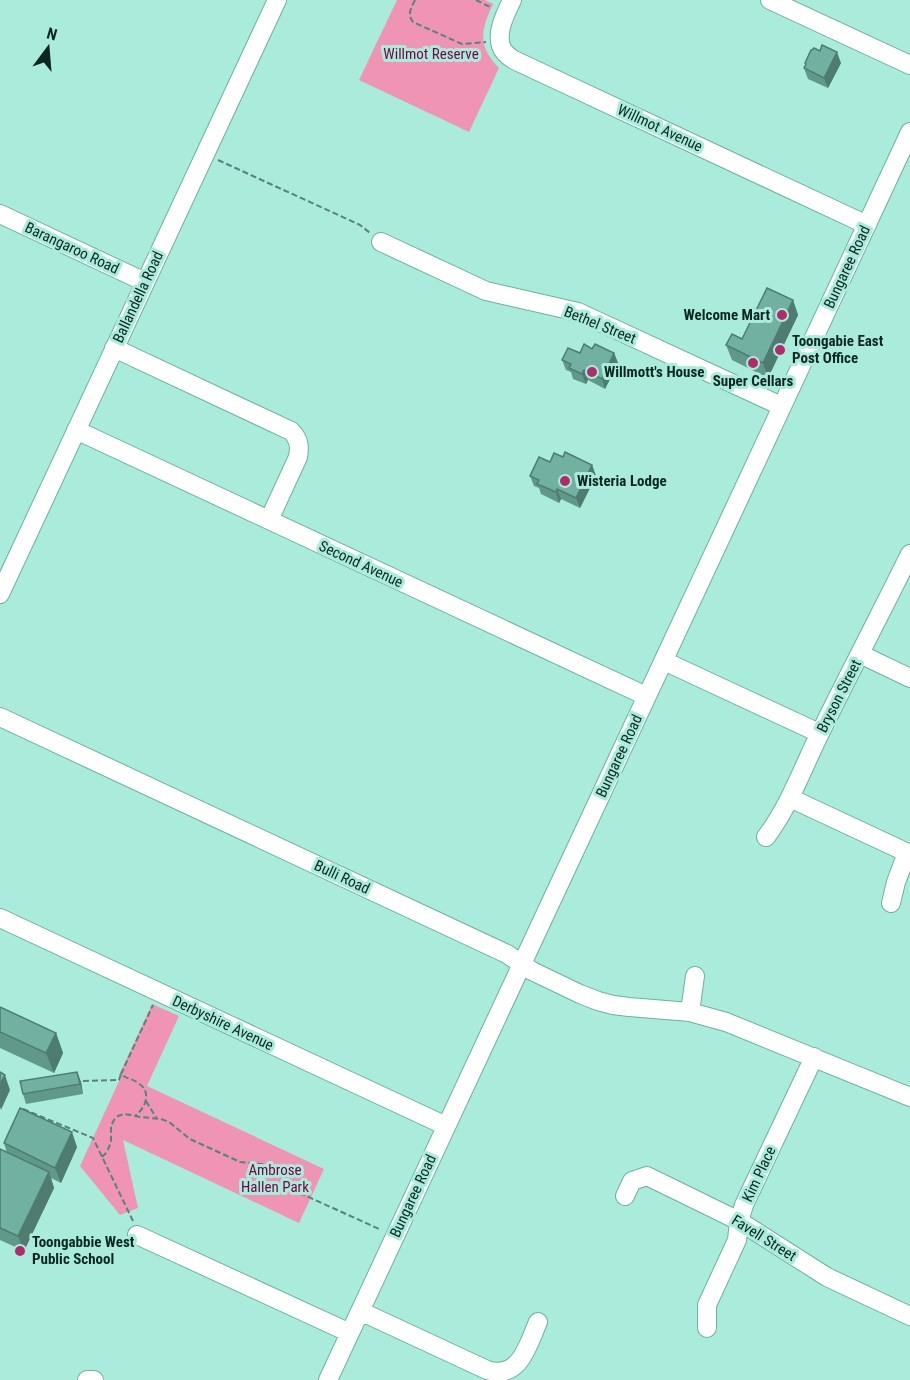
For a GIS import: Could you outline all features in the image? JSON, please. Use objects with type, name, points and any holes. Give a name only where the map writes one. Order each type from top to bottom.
[{"type":"street","name":"Ballandella Road","points":[[0,594],[277,0]]},
{"type":"street","points":[[501,41],[503,19],[512,0]]},
{"type":"street","points":[[770,0],[910,65]]},
{"type":"street","name":"Willmot Avenue","points":[[501,41],[506,55],[514,60],[867,225]]},
{"type":"street","name":"Bungaree Road","points":[[328,1380],[910,132]]},
{"type":"street","name":"Barangaroo Road","points":[[0,214],[145,282]]},
{"type":"street","name":"Bethel Street","points":[[381,242],[486,291],[578,312],[781,406]]},
{"type":"street","points":[[114,348],[291,431],[300,447],[298,457],[268,520]]},
{"type":"street","name":"Second Avenue","points":[[76,429],[646,696]]},
{"type":"street","name":"Bryson Street","points":[[766,837],[779,820],[819,734],[910,554]]},
{"type":"street","points":[[860,654],[910,678]]},
{"type":"street","points":[[664,661],[819,734]]},
{"type":"street","name":"Bulli Road","points":[[0,717],[512,957],[532,971],[580,994],[621,1006],[690,1012],[726,1022],[910,1097]]},
{"type":"street","points":[[790,798],[908,853],[896,882],[891,903]]},
{"type":"street","name":"Derbyshire Avenue","points":[[0,918],[446,1126]]},
{"type":"street","points":[[690,1012],[695,976]]},
{"type":"street","name":"Kim Place","points":[[706,1328],[707,1305],[737,1240],[744,1205],[814,1057]]},
{"type":"street","name":"Favell Street","points":[[625,1196],[632,1181],[647,1176],[740,1221],[827,1277],[910,1316]]},
{"type":"street","points":[[137,1235],[350,1333]]},
{"type":"street","points":[[360,1311],[487,1370],[496,1372],[506,1371],[518,1363],[538,1322]]},
{"type":"street","points":[[87,1380],[94,1380]]},
{"type":"path","points":[[415,0],[410,18],[421,26],[462,44],[501,41]]},
{"type":"path","points":[[204,154],[360,225],[381,242]]},
{"type":"path","points":[[83,1081],[118,1080],[155,1001]]},
{"type":"path","points":[[121,1074],[141,1084],[146,1094],[146,1101],[141,1112],[135,1116]]},
{"type":"path","points":[[146,1101],[158,1119]]},
{"type":"path","points":[[23,1109],[93,1138],[137,1235]]},
{"type":"path","points":[[102,1157],[111,1142],[111,1126],[118,1116],[124,1114],[158,1119],[169,1122],[190,1139],[240,1162],[271,1165],[282,1173],[294,1189],[302,1194],[379,1229]]},
{"type":"green space","name":"Willmot Reserve","points":[[397,0],[485,0],[493,4],[483,38],[487,52],[499,68],[469,132],[359,80]]},
{"type":"green space","name":"Ambrose Hallen Park","points":[[152,1004],[179,1016],[147,1086],[324,1169],[299,1223],[123,1140],[138,1208],[120,1215],[80,1166]]},
{"type":"building","points":[[822,45],[837,52],[824,78],[804,68],[811,50],[814,48],[820,51]]},
{"type":"building","points":[[767,288],[793,300],[763,363],[726,345],[732,334],[742,339]]},
{"type":"building","points":[[584,344],[592,349],[595,344],[614,353],[602,379],[584,370],[582,374],[569,368],[571,364],[562,360],[568,348],[580,353]]},
{"type":"building","name":"Wisteria Lodge","points":[[565,452],[592,465],[576,498],[557,489],[556,492],[537,484],[539,480],[530,476],[539,457],[550,462],[554,453],[563,457]]},
{"type":"building","points":[[0,1007],[56,1033],[46,1053],[0,1032]]},
{"type":"building","points":[[0,1072],[5,1075],[0,1085]]},
{"type":"building","points":[[77,1072],[80,1084],[23,1094],[20,1081]]},
{"type":"building","points":[[20,1108],[72,1132],[55,1168],[4,1143]]},
{"type":"building","points":[[0,1149],[49,1172],[18,1236],[0,1228]]},
{"type":"place","name":"Welcome Mart","points":[[782,315]]},
{"type":"place","name":"Toongabie East Post Office","points":[[780,350]]},
{"type":"place","name":"Super Cellars","points":[[753,363]]},
{"type":"place","name":"Willmott's House","points":[[592,372]]},
{"type":"place","name":"Wisteria Lodge","points":[[565,481]]},
{"type":"place","name":"Toongabbie West Public School","points":[[20,1251]]}]
